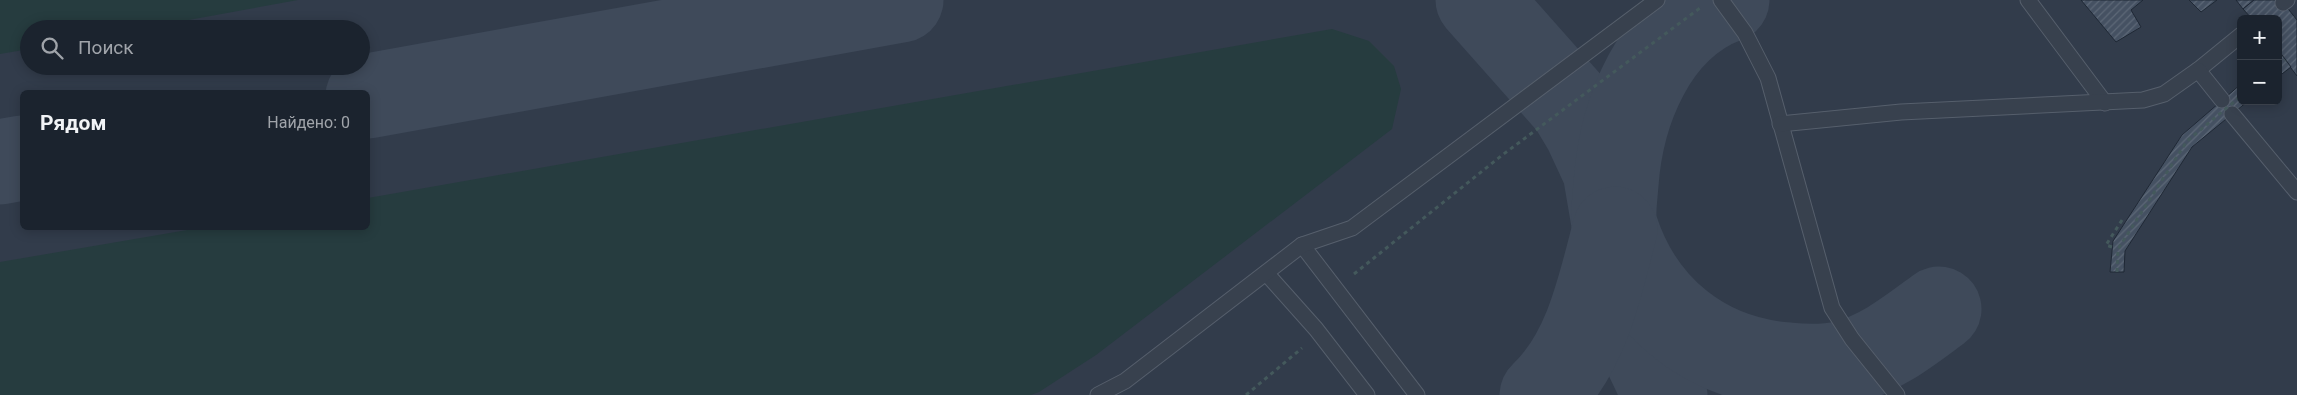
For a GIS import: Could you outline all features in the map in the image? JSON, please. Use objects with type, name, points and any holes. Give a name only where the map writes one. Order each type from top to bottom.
[{"type":"lane","points":[[1098,395],[1125,381],[1302,245],[1352,228],[1657,0]]},
{"type":"lane","points":[[1721,0],[1744,33],[1768,78],[1832,308],[1852,339],[1897,395]]},
{"type":"lane","points":[[2028,0],[2105,103]]},
{"type":"lane","points":[[1780,124],[1901,112],[2105,103],[2154,97],[2164,94],[2198,70],[2237,38]]},
{"type":"lane","points":[[2198,70],[2222,100]]},
{"type":"lane","points":[[2232,114],[2297,192]]},
{"type":"lane","points":[[1302,245],[1339,296],[1417,395]]},
{"type":"lane","points":[[1266,273],[1316,330],[1368,395]]},
{"type":"path","points":[[1339,296],[1351,276],[1464,186],[1703,6]]},
{"type":"path","points":[[2117,272],[2118,249],[2187,141],[2237,99]]},
{"type":"path","points":[[2112,246],[2106,245],[2124,217]]},
{"type":"path","points":[[1246,395],[1306,344],[1316,330]]},
{"type":"shaded area","points":[[0,0],[2297,0],[2297,395],[0,395]]},
{"type":"green space","points":[[0,0],[298,0],[188,20],[20,20],[20,51],[0,54]]},
{"type":"green space","points":[[1332,29],[1369,41],[1394,66],[1401,89],[1392,129],[1096,355],[1039,392],[1031,395],[0,395],[0,262],[187,230],[370,230],[370,198]]},
{"type":"building","points":[[2081,0],[2143,0],[2131,10],[2141,27],[2116,42]]},
{"type":"building","points":[[2189,0],[2217,0],[2201,12]]},
{"type":"building","points":[[2236,0],[2254,0],[2243,9]]},
{"type":"building","points":[[2254,0],[2281,0],[2297,20],[2297,76],[2282,56],[2282,15],[2248,15],[2243,9]]},
{"type":"building","points":[[2282,55],[2291,67],[2282,74]]},
{"type":"building","points":[[2237,87],[2237,105],[2243,105],[2192,147],[2125,251],[2124,272],[2110,272],[2113,241],[2182,135]]},
{"type":"taxiway","points":[[370,96],[901,0]]},
{"type":"taxiway","points":[[1478,0],[1571,105],[1586,130],[1605,171],[1624,282],[1646,355],[1665,395]]},
{"type":"taxiway","points":[[1727,0],[1701,13],[1680,30],[1661,51],[1646,75],[1634,101],[1625,129],[1619,157],[1614,218],[1616,229],[1627,257],[1642,283],[1660,305],[1681,324],[1704,340],[1730,352],[1758,361],[1795,366],[1831,365],[1858,359],[1895,340],[1939,309]]},
{"type":"taxiway","points":[[0,162],[20,158]]},
{"type":"taxiway","points":[[1542,395],[1557,378],[1581,339],[1590,318],[1604,273],[1615,229]]}]
